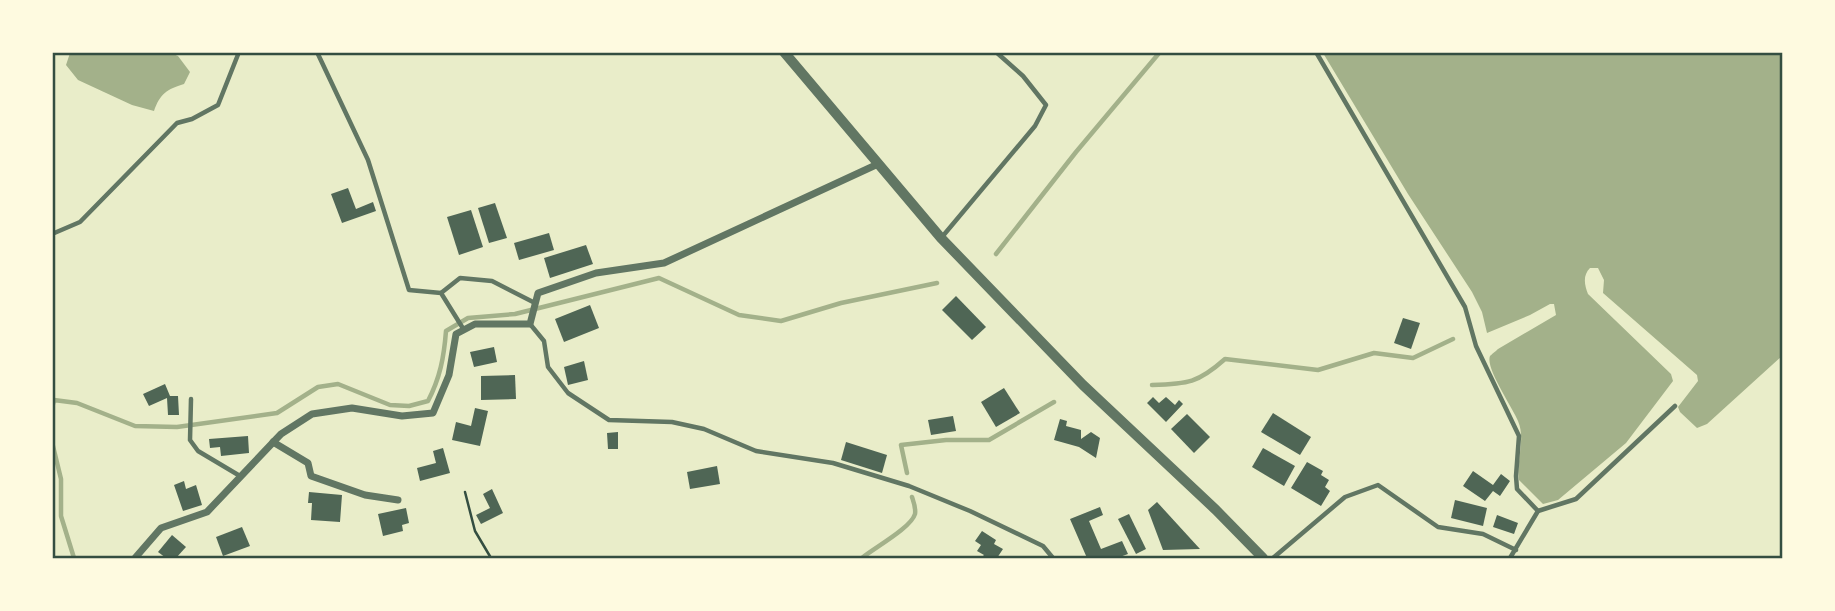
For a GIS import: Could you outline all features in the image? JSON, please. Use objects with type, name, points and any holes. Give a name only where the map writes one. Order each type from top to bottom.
[{"type":"street","points":[[785,52],[941,238],[1083,385],[1263,558]]},
{"type":"street","points":[[135,558],[161,528],[207,513],[281,434],[312,414],[352,408],[402,416],[433,413],[449,376],[456,334],[475,324],[530,324],[538,293],[596,273],[664,263],[878,164]]},
{"type":"street","points":[[273,442],[308,463],[311,476],[365,495],[398,500]]},
{"type":"lane","points":[[52,234],[80,222],[177,123],[192,120],[218,105],[239,52]]},
{"type":"lane","points":[[317,52],[368,160],[409,290],[441,293],[460,278],[492,281],[535,303]]},
{"type":"lane","points":[[941,238],[1035,126],[1045,105],[1023,76],[996,52]]},
{"type":"lane","points":[[1317,52],[1465,307],[1476,346],[1519,436],[1517,489],[1538,512]]},
{"type":"lane","points":[[441,293],[464,330]]},
{"type":"lane","points":[[530,324],[544,341],[548,367],[568,393],[609,420],[672,422],[704,429],[756,451],[833,463],[909,486],[970,511],[1043,546],[1053,558]]},
{"type":"lane","points":[[191,400],[190,440],[198,451],[241,477]]},
{"type":"lane","points":[[1510,558],[1538,512],[1576,499],[1675,406]]},
{"type":"lane","points":[[1273,558],[1345,497],[1378,485],[1438,527],[1483,534],[1516,550]]},
{"type":"path","points":[[464,492],[475,531],[491,558]]},
{"type":"shaded area","points":[[70,53],[171,53],[178,56],[190,72],[184,84],[162,96],[154,111],[132,105],[78,80],[66,65]]},
{"type":"shaded area","points":[[1323,53],[1782,53],[1782,356],[1707,424],[1697,428],[1678,407],[1698,381],[1697,375],[1603,293],[1604,280],[1598,268],[1590,268],[1585,280],[1588,294],[1671,374],[1673,381],[1626,443],[1558,500],[1543,504],[1519,480],[1520,428],[1495,378],[1490,356],[1556,315],[1554,304],[1487,333],[1482,312],[1472,292],[1408,194]]},
{"type":"building","points":[[348,188],[356,209],[373,202],[376,211],[342,223],[331,194]]},
{"type":"building","points":[[495,203],[507,238],[489,243],[478,208]]},
{"type":"building","points":[[471,210],[483,247],[459,255],[447,217]]},
{"type":"building","points":[[549,233],[554,250],[519,260],[514,243]]},
{"type":"building","points":[[586,245],[593,264],[550,278],[544,258]]},
{"type":"building","points":[[956,296],[986,327],[972,340],[942,310]]},
{"type":"building","points":[[590,305],[599,328],[564,342],[555,319]]},
{"type":"building","points":[[1403,318],[1420,323],[1411,349],[1394,343]]},
{"type":"building","points":[[494,347],[497,362],[474,367],[470,352]]},
{"type":"building","points":[[584,361],[588,380],[568,385],[564,367]]},
{"type":"building","points":[[515,375],[516,399],[481,400],[481,376]]},
{"type":"building","points":[[165,384],[170,396],[178,396],[179,415],[168,415],[167,398],[149,406],[143,394]]},
{"type":"building","points":[[1004,388],[1020,413],[996,427],[981,402]]},
{"type":"building","points":[[1153,397],[1159,403],[1166,397],[1175,405],[1179,400],[1183,404],[1166,422],[1147,403]]},
{"type":"building","points":[[475,408],[488,411],[480,446],[452,440],[456,422],[471,426]]},
{"type":"building","points":[[1273,413],[1311,437],[1300,455],[1261,432]]},
{"type":"building","points":[[1187,414],[1210,437],[1194,453],[1171,429]]},
{"type":"building","points":[[953,416],[956,431],[931,435],[928,420]]},
{"type":"building","points":[[1060,419],[1067,421],[1066,426],[1081,430],[1081,439],[1091,432],[1100,438],[1096,458],[1079,447],[1054,440]]},
{"type":"building","points":[[618,432],[618,449],[608,449],[607,433]]},
{"type":"building","points":[[248,436],[249,453],[221,456],[220,447],[210,448],[209,439]]},
{"type":"building","points":[[846,442],[887,455],[882,473],[841,460]]},
{"type":"building","points":[[443,448],[450,473],[420,481],[417,468],[436,463],[433,451]]},
{"type":"building","points":[[1263,448],[1295,466],[1284,486],[1252,467]]},
{"type":"building","points":[[1307,462],[1323,471],[1321,475],[1329,480],[1325,487],[1330,491],[1321,506],[1291,488]]},
{"type":"building","points":[[717,466],[720,484],[690,489],[687,472]]},
{"type":"building","points":[[1473,471],[1493,485],[1501,474],[1510,481],[1500,496],[1493,491],[1485,501],[1463,486]]},
{"type":"building","points":[[184,481],[186,489],[196,485],[202,505],[183,511],[174,485]]},
{"type":"building","points":[[492,489],[503,513],[481,524],[476,515],[490,508],[483,494]]},
{"type":"building","points":[[309,492],[342,495],[340,522],[311,520],[312,503],[308,503]]},
{"type":"building","points":[[1455,500],[1487,508],[1483,526],[1451,518]]},
{"type":"building","points":[[1157,502],[1200,549],[1163,550],[1148,510]]},
{"type":"building","points":[[1100,507],[1103,515],[1089,521],[1101,549],[1122,541],[1128,554],[1117,558],[1087,558],[1070,519]]},
{"type":"building","points":[[406,508],[409,523],[402,525],[403,531],[383,536],[378,514]]},
{"type":"building","points":[[1129,514],[1146,549],[1136,554],[1118,519]]},
{"type":"building","points":[[1497,515],[1518,523],[1514,534],[1493,527]]},
{"type":"building","points":[[242,527],[250,546],[223,556],[216,537]]},
{"type":"building","points":[[982,531],[996,540],[994,544],[1003,549],[997,558],[981,558],[984,555],[977,551],[981,545],[975,541]]},
{"type":"building","points":[[172,535],[186,547],[176,558],[166,558],[158,552]]},
{"type":"waterway","points":[[996,254],[1076,152],[1160,52]]},
{"type":"waterway","points":[[52,408],[54,400],[77,403],[135,426],[177,427],[277,413],[318,387],[338,384],[390,405],[409,406],[428,401],[441,367],[446,331],[468,318],[515,314],[659,278],[739,315],[781,321],[841,303],[937,283]]},
{"type":"waterway","points":[[1152,385],[1192,381],[1225,359],[1318,370],[1374,353],[1413,358],[1453,339]]},
{"type":"waterway","points":[[907,473],[901,445],[946,440],[989,440],[1054,402]]},
{"type":"waterway","points":[[52,442],[61,479],[61,516],[74,558]]},
{"type":"waterway","points":[[862,558],[912,520],[915,514],[912,497]]}]
